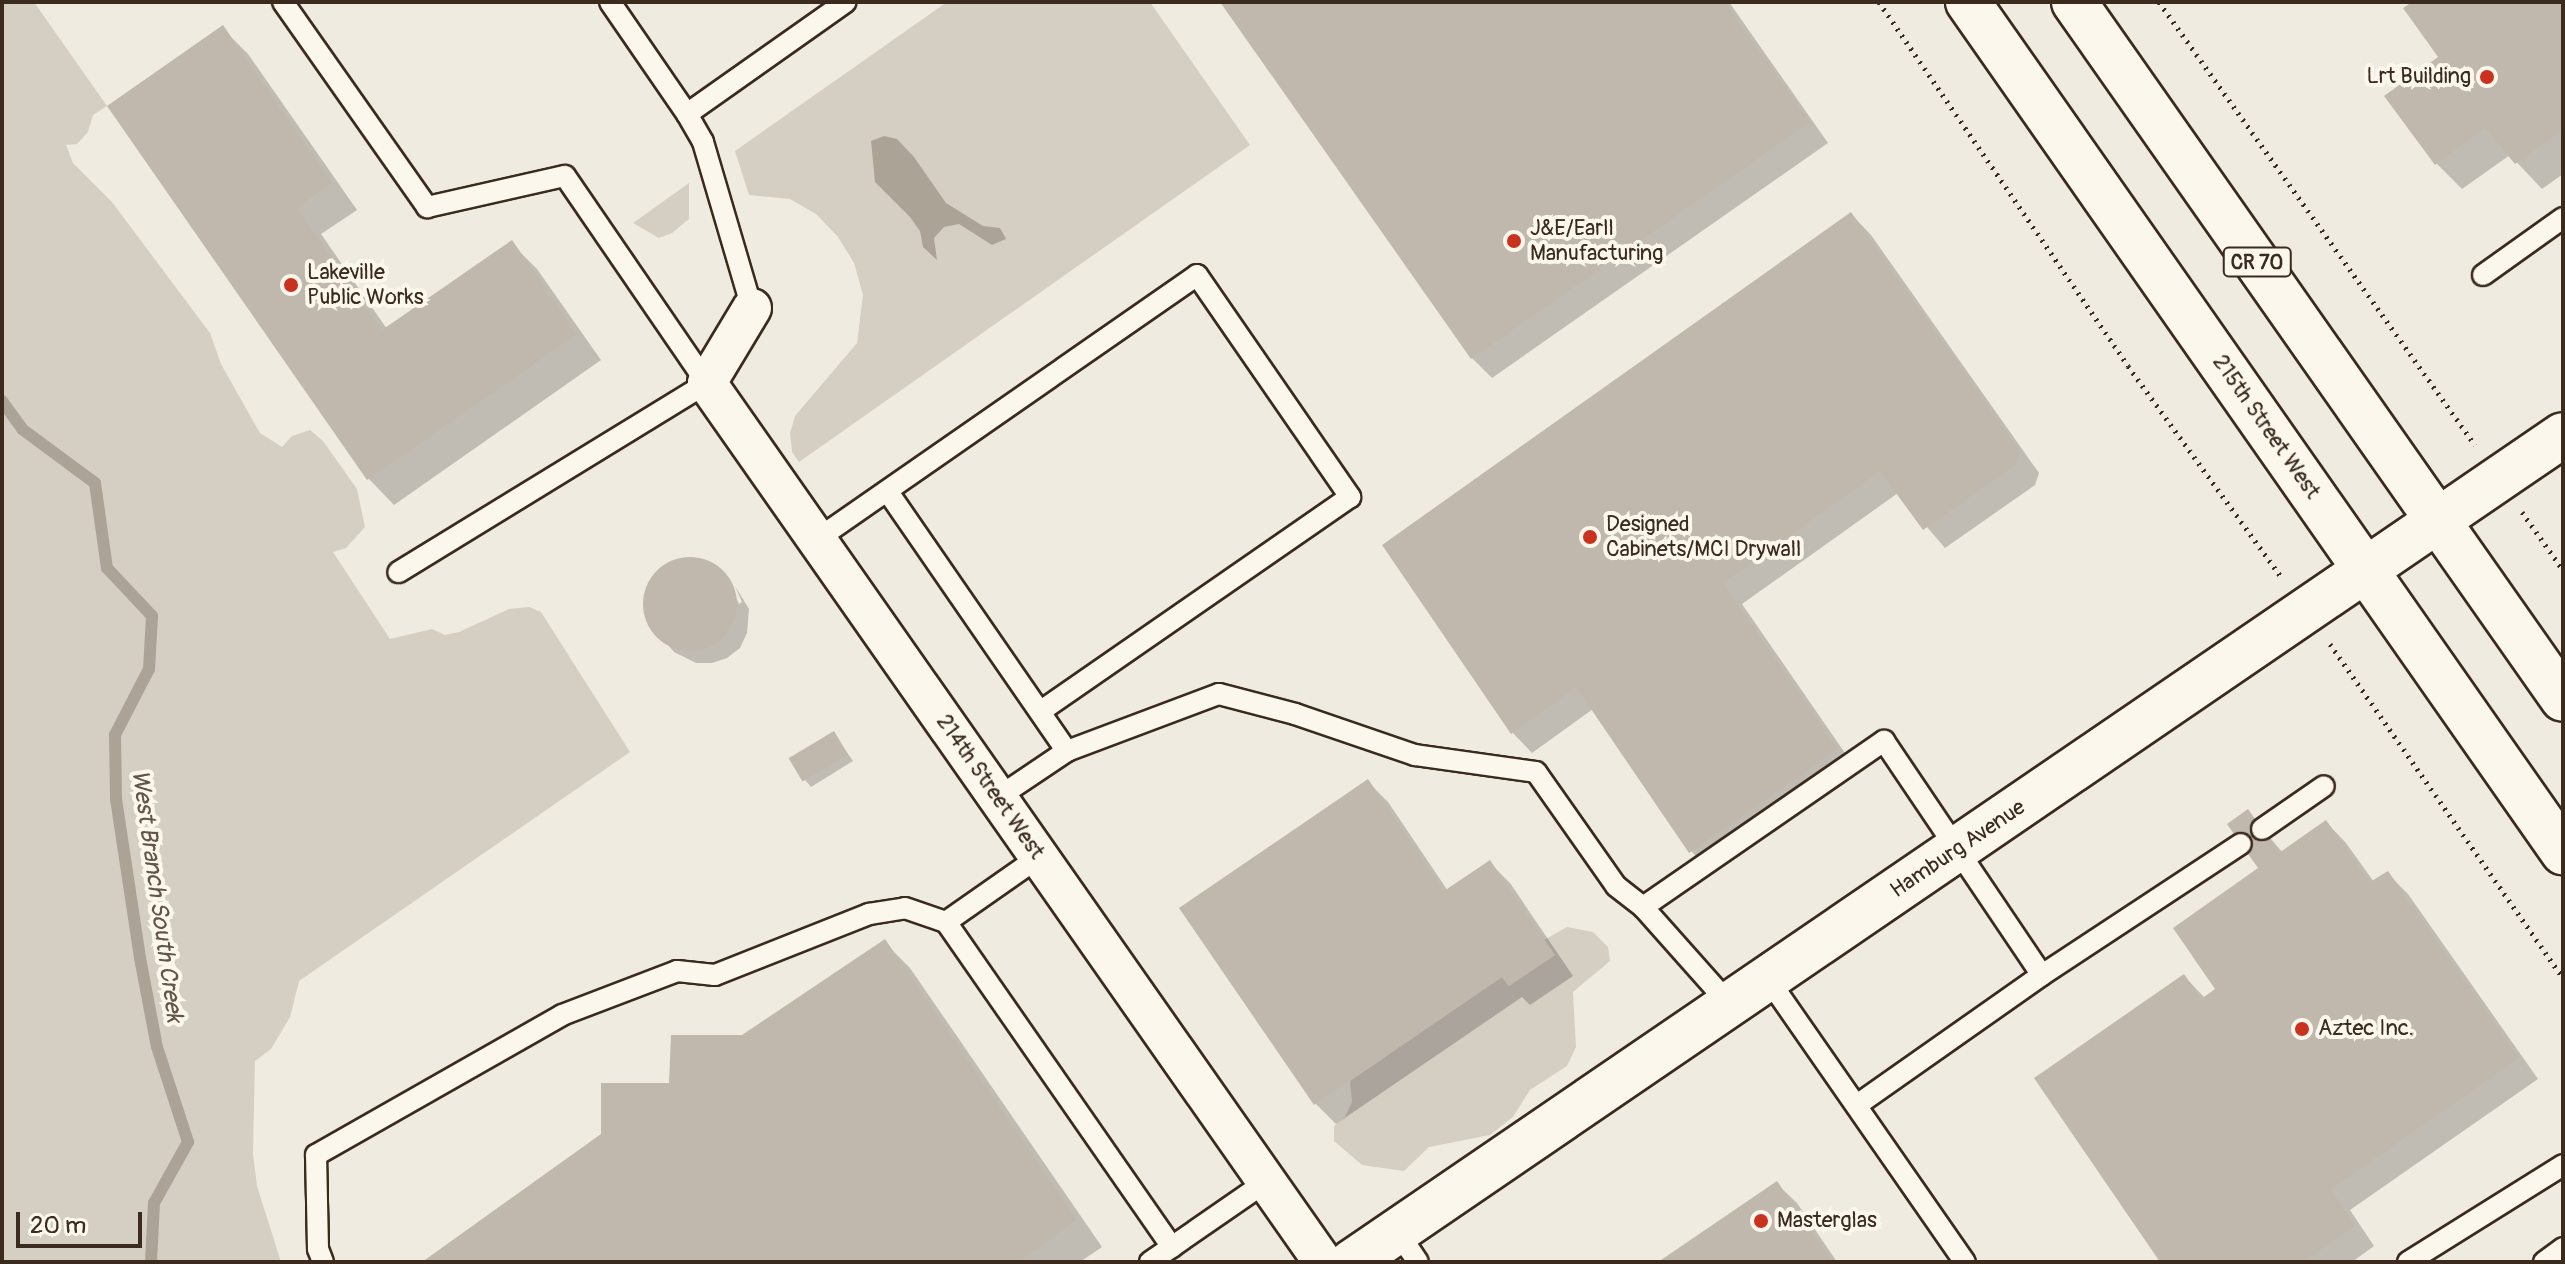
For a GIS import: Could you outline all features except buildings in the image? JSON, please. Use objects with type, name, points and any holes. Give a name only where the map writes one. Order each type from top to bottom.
[{"type":"main road","name":"215th Street West","points":[[1968,2],[2563,852]]},
{"type":"main road","name":"CR 70","points":[[2074,2],[2563,699]]},
{"type":"main road","name":"Hamburg Avenue","points":[[1352,1262],[1408,1246],[1730,1005],[2563,435]]},
{"type":"street","points":[[707,383],[752,308]]},
{"type":"street","name":"214th Street West","points":[[707,383],[1323,1262]]},
{"type":"lane","points":[[283,2],[427,207],[565,176],[707,383],[398,572]]},
{"type":"lane","points":[[610,2],[687,114],[707,156],[752,308]]},
{"type":"lane","points":[[687,114],[846,2]]},
{"type":"lane","points":[[2483,275],[2563,218]]},
{"type":"lane","points":[[816,540],[1197,275],[1350,497],[1040,712]]},
{"type":"lane","points":[[888,492],[1067,751]]},
{"type":"lane","points":[[997,798],[1067,751],[1219,694],[1295,714],[1415,755],[1536,772],[1616,886],[1643,907],[1730,1005]]},
{"type":"lane","points":[[1643,907],[1884,741],[2042,975]]},
{"type":"lane","points":[[2262,829],[2324,786]]},
{"type":"lane","points":[[1857,1105],[2042,975],[2241,844]]},
{"type":"lane","points":[[946,922],[1039,857]]},
{"type":"lane","points":[[323,1262],[318,1249],[316,1155],[562,1015],[677,971],[715,975],[869,914],[905,908],[946,922],[1172,1247]]},
{"type":"lane","points":[[1768,979],[1965,1262]]},
{"type":"lane","points":[[2408,1262],[2563,1165]]},
{"type":"lane","points":[[1150,1262],[1267,1181]]},
{"type":"lane","points":[[2544,1262],[2563,1248]]},
{"type":"path","points":[[1879,2],[2128,366],[2307,612],[2563,978]]},
{"type":"path","points":[[2159,2],[2563,570]]},
{"type":"shaded area","points":[[2,2],[34,2],[107,106],[93,115],[88,132],[77,144],[66,145],[73,163],[112,202],[210,333],[221,364],[260,433],[282,447],[292,436],[310,430],[323,441],[357,489],[365,527],[346,548],[333,552],[390,639],[432,629],[445,635],[459,632],[509,609],[529,607],[541,612],[630,752],[299,981],[290,1017],[271,1049],[255,1061],[253,1154],[257,1186],[281,1262],[2,1262]]},
{"type":"shaded area","points":[[947,2],[1150,2],[1250,145],[799,462],[792,452],[790,433],[795,416],[857,343],[863,295],[854,263],[838,237],[816,214],[790,199],[749,195],[735,151]]},
{"type":"shaded area","points":[[884,136],[897,139],[914,157],[946,203],[983,226],[1000,228],[1006,239],[992,245],[959,224],[944,227],[934,238],[937,260],[923,247],[920,231],[910,217],[875,182],[871,141]]},
{"type":"shaded area","points":[[689,183],[689,219],[672,233],[659,238],[633,223]]},
{"type":"shaded area","points":[[1567,927],[1593,932],[1608,947],[1610,961],[1573,992],[1576,1047],[1567,1066],[1530,1090],[1513,1117],[1490,1135],[1429,1147],[1404,1171],[1362,1165],[1334,1141],[1334,1126],[1345,1117],[1352,1102],[1350,1081],[1502,977],[1509,986],[1554,955],[1544,940]]},
{"type":"waterway","name":"West Branch South Creek","points":[[2,401],[22,429],[95,483],[107,568],[152,616],[149,669],[115,735],[116,799],[140,958],[157,1047],[188,1142],[154,1203],[151,1262]]},
{"type":"place","name":"Lrt Building","points":[[2487,77]]},
{"type":"place","name":"J&E/Earll Manufacturing","points":[[1514,241]]},
{"type":"place","name":"Lakeville Public Works","points":[[291,285]]},
{"type":"place","name":"Designed Cabinets/MCI Drywall","points":[[1590,537]]},
{"type":"place","name":"Aztec Inc.","points":[[2302,1029]]},
{"type":"place","name":"Masterglas","points":[[1761,1221]]}]
